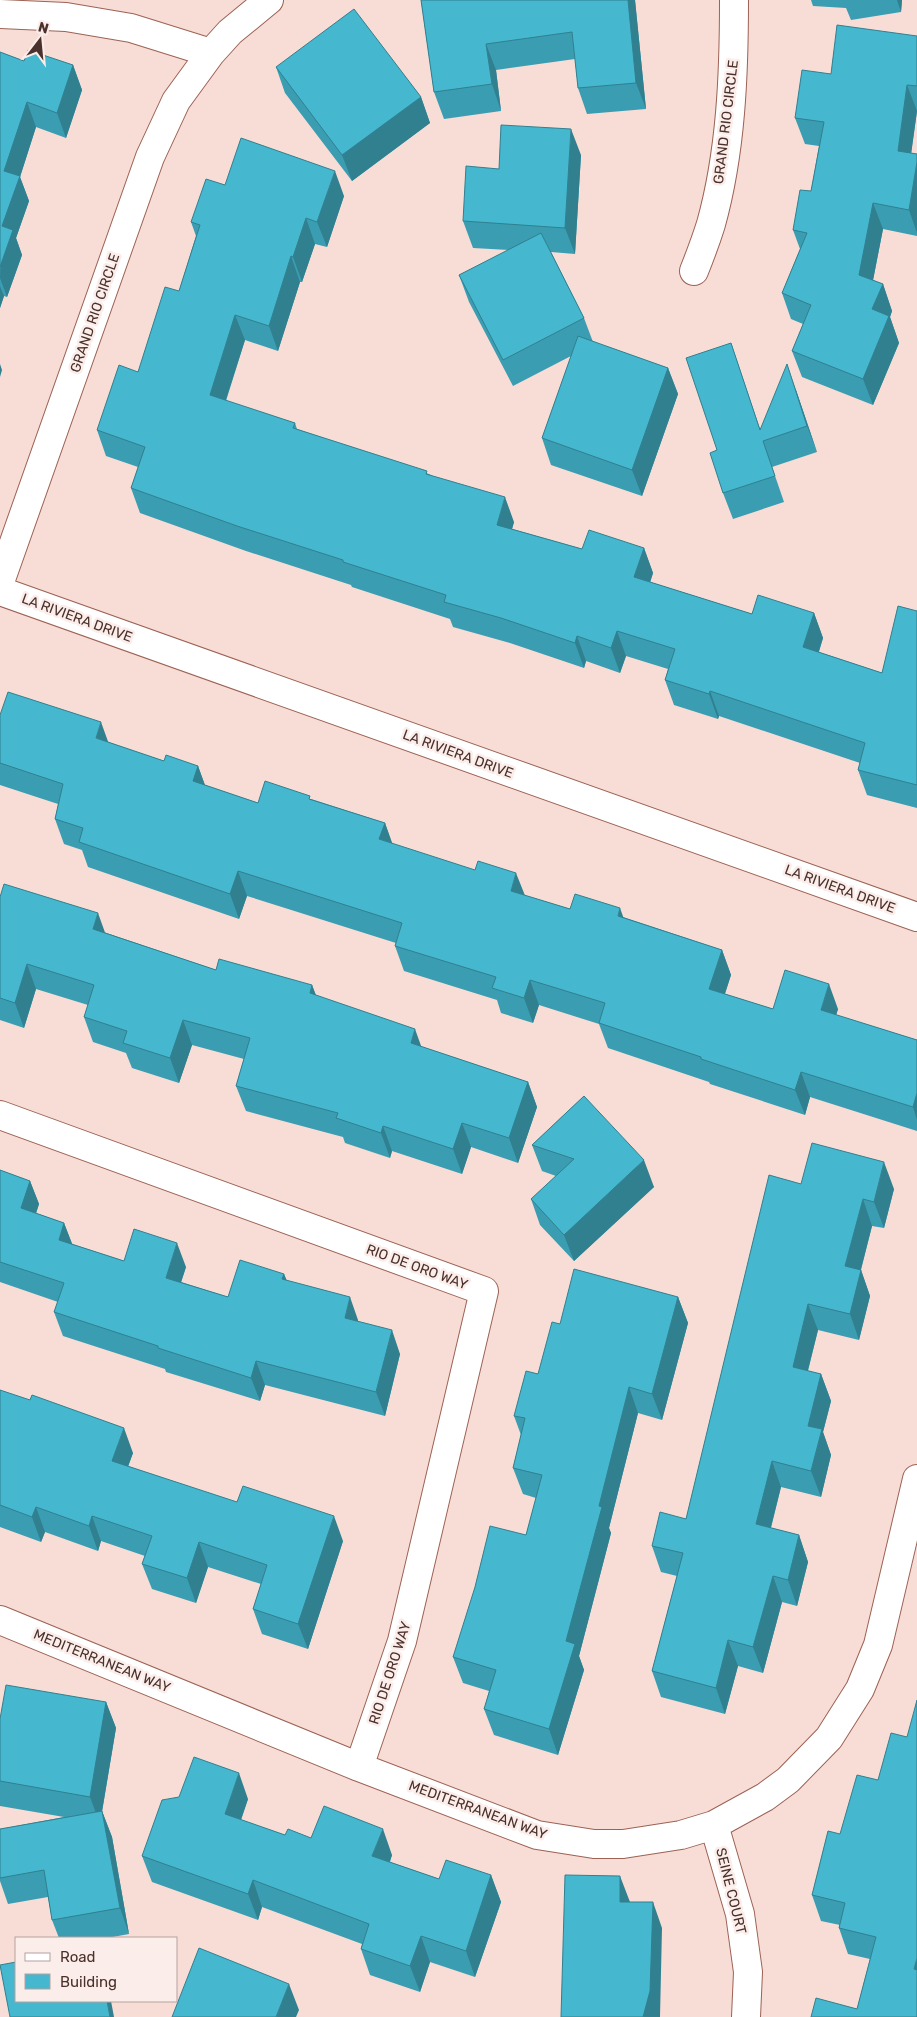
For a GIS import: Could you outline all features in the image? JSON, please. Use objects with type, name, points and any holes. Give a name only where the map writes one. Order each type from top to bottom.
[{"type":"street","name":"GRAND RIO CIRCLE","points":[[0,582],[150,157],[176,100],[211,53],[230,32],[269,0]]},
{"type":"street","name":"GRAND RIO CIRCLE","points":[[694,271],[710,224],[723,166],[734,62],[734,0]]},
{"type":"street","points":[[0,14],[66,17],[122,26],[211,53]]},
{"type":"street","name":"LA RIVIERA DRIVE","points":[[0,591],[917,917]]},
{"type":"street","name":"RIO DE ORO WAY","points":[[0,1115],[484,1291],[402,1641],[359,1767]]},
{"type":"street","name":"MEDITERRANEAN WAY","points":[[2,1625],[359,1767],[537,1835],[594,1844],[623,1844],[681,1835],[714,1824],[765,1797],[788,1780],[829,1738],[860,1689],[878,1645],[917,1479]]},
{"type":"street","name":"SEINE COURT","points":[[714,1824],[740,1914],[748,1972],[746,2017]]},
{"type":"building","points":[[421,0],[628,0],[636,83],[578,88],[572,32],[486,44],[492,84],[434,92]]},
{"type":"building","points":[[354,9],[421,97],[342,155],[276,67]]},
{"type":"building","points":[[837,25],[917,36],[917,86],[907,85],[898,151],[917,154],[909,210],[873,203],[859,275],[883,284],[872,309],[889,316],[863,379],[792,351],[811,305],[782,293],[807,233],[793,230],[800,190],[811,191],[824,122],[795,118],[802,70],[831,74]]},
{"type":"building","points":[[28,50],[73,65],[57,113],[27,102],[4,171],[20,176],[2,226],[13,230],[0,267],[0,52],[24,61]]},
{"type":"building","points":[[501,125],[571,129],[565,228],[463,221],[466,166],[499,169]]},
{"type":"building","points":[[241,138],[335,171],[317,222],[306,218],[293,257],[291,256],[269,326],[235,315],[210,395],[295,423],[293,428],[427,471],[426,474],[505,497],[497,525],[582,549],[589,530],[644,548],[634,577],[752,614],[758,595],[814,613],[803,647],[882,673],[898,606],[917,611],[917,785],[858,770],[865,743],[710,691],[709,694],[665,680],[675,649],[617,631],[611,648],[577,636],[575,643],[501,618],[444,602],[446,595],[237,526],[131,488],[145,447],[97,430],[119,365],[138,372],[165,287],[179,291],[200,225],[191,222],[206,179],[225,185]]},
{"type":"building","points":[[541,233],[584,318],[503,360],[459,275]]},
{"type":"building","points":[[578,336],[668,368],[632,470],[542,438]]},
{"type":"building","points":[[731,343],[760,430],[787,364],[807,426],[763,441],[775,476],[723,493],[710,453],[717,450],[686,358]]},
{"type":"building","points":[[8,692],[101,722],[96,738],[164,761],[166,755],[198,766],[193,781],[258,803],[265,781],[310,796],[309,799],[385,823],[379,839],[475,870],[478,861],[516,873],[511,891],[570,909],[575,894],[620,908],[618,916],[722,950],[709,989],[773,1009],[785,970],[829,984],[821,1010],[917,1040],[917,1093],[913,1107],[801,1072],[795,1090],[701,1059],[701,1057],[599,1023],[605,1003],[530,980],[524,998],[492,988],[496,977],[395,946],[402,923],[238,871],[230,894],[79,842],[83,828],[55,819],[63,784],[0,763],[0,715]]},
{"type":"building","points":[[4,884],[98,913],[93,929],[216,970],[219,959],[312,985],[310,993],[415,1029],[411,1043],[528,1082],[509,1138],[462,1123],[453,1149],[383,1126],[381,1133],[336,1118],[338,1113],[236,1086],[250,1038],[183,1020],[170,1058],[123,1043],[127,1031],[84,1017],[94,985],[27,964],[15,1003],[0,998],[0,897]]},
{"type":"building","points":[[584,1096],[644,1160],[564,1235],[531,1199],[574,1159],[532,1145]]},
{"type":"building","points":[[812,1143],[884,1162],[874,1202],[863,1199],[845,1266],[861,1270],[850,1314],[808,1304],[793,1367],[821,1374],[808,1426],[822,1429],[811,1471],[772,1461],[756,1524],[799,1535],[788,1580],[773,1576],[753,1647],[728,1640],[716,1688],[652,1671],[683,1553],[652,1546],[660,1512],[686,1519],[769,1175],[801,1184]]},
{"type":"building","points":[[0,1170],[30,1181],[21,1208],[64,1223],[59,1240],[124,1261],[134,1229],[177,1243],[166,1278],[228,1297],[240,1260],[284,1274],[282,1279],[350,1297],[345,1318],[392,1330],[376,1392],[256,1361],[251,1378],[54,1312],[64,1283],[0,1262]]},
{"type":"building","points":[[574,1269],[678,1297],[652,1394],[629,1387],[599,1506],[602,1507],[566,1641],[575,1644],[549,1729],[484,1709],[496,1670],[453,1657],[475,1587],[490,1526],[526,1535],[542,1475],[513,1468],[525,1418],[514,1416],[526,1371],[538,1374],[552,1322],[560,1324]]},
{"type":"building","points":[[0,1390],[30,1400],[32,1395],[124,1428],[112,1461],[237,1502],[243,1486],[334,1516],[298,1624],[253,1609],[267,1565],[199,1542],[187,1578],[142,1564],[152,1536],[92,1516],[89,1526],[36,1507],[32,1517],[0,1505]]},
{"type":"building","points":[[6,1685],[106,1702],[90,1797],[0,1781],[0,1719]]},
{"type":"building","points":[[917,1700],[917,1958],[914,1969],[917,1970],[917,2017],[811,2017],[816,1998],[857,2009],[876,1937],[839,1928],[845,1903],[812,1895],[828,1831],[840,1834],[857,1775],[878,1780],[891,1733],[907,1737]]},
{"type":"building","points":[[194,1757],[239,1773],[225,1814],[285,1835],[288,1829],[311,1838],[324,1806],[383,1829],[372,1856],[439,1879],[446,1860],[491,1875],[466,1951],[421,1936],[410,1966],[361,1949],[369,1924],[253,1880],[248,1894],[142,1856],[162,1800],[179,1797]]},
{"type":"building","points":[[102,1811],[120,1908],[52,1920],[44,1870],[0,1878],[0,1829]]},
{"type":"building","points":[[565,1875],[620,1876],[620,1902],[653,1902],[650,1991],[643,2017],[561,2017]]},
{"type":"building","points":[[199,1948],[289,1984],[276,2017],[172,2017]]},
{"type":"building","points":[[15,1962],[15,2002],[107,2002],[110,2017],[10,2017],[0,1965]]}]
